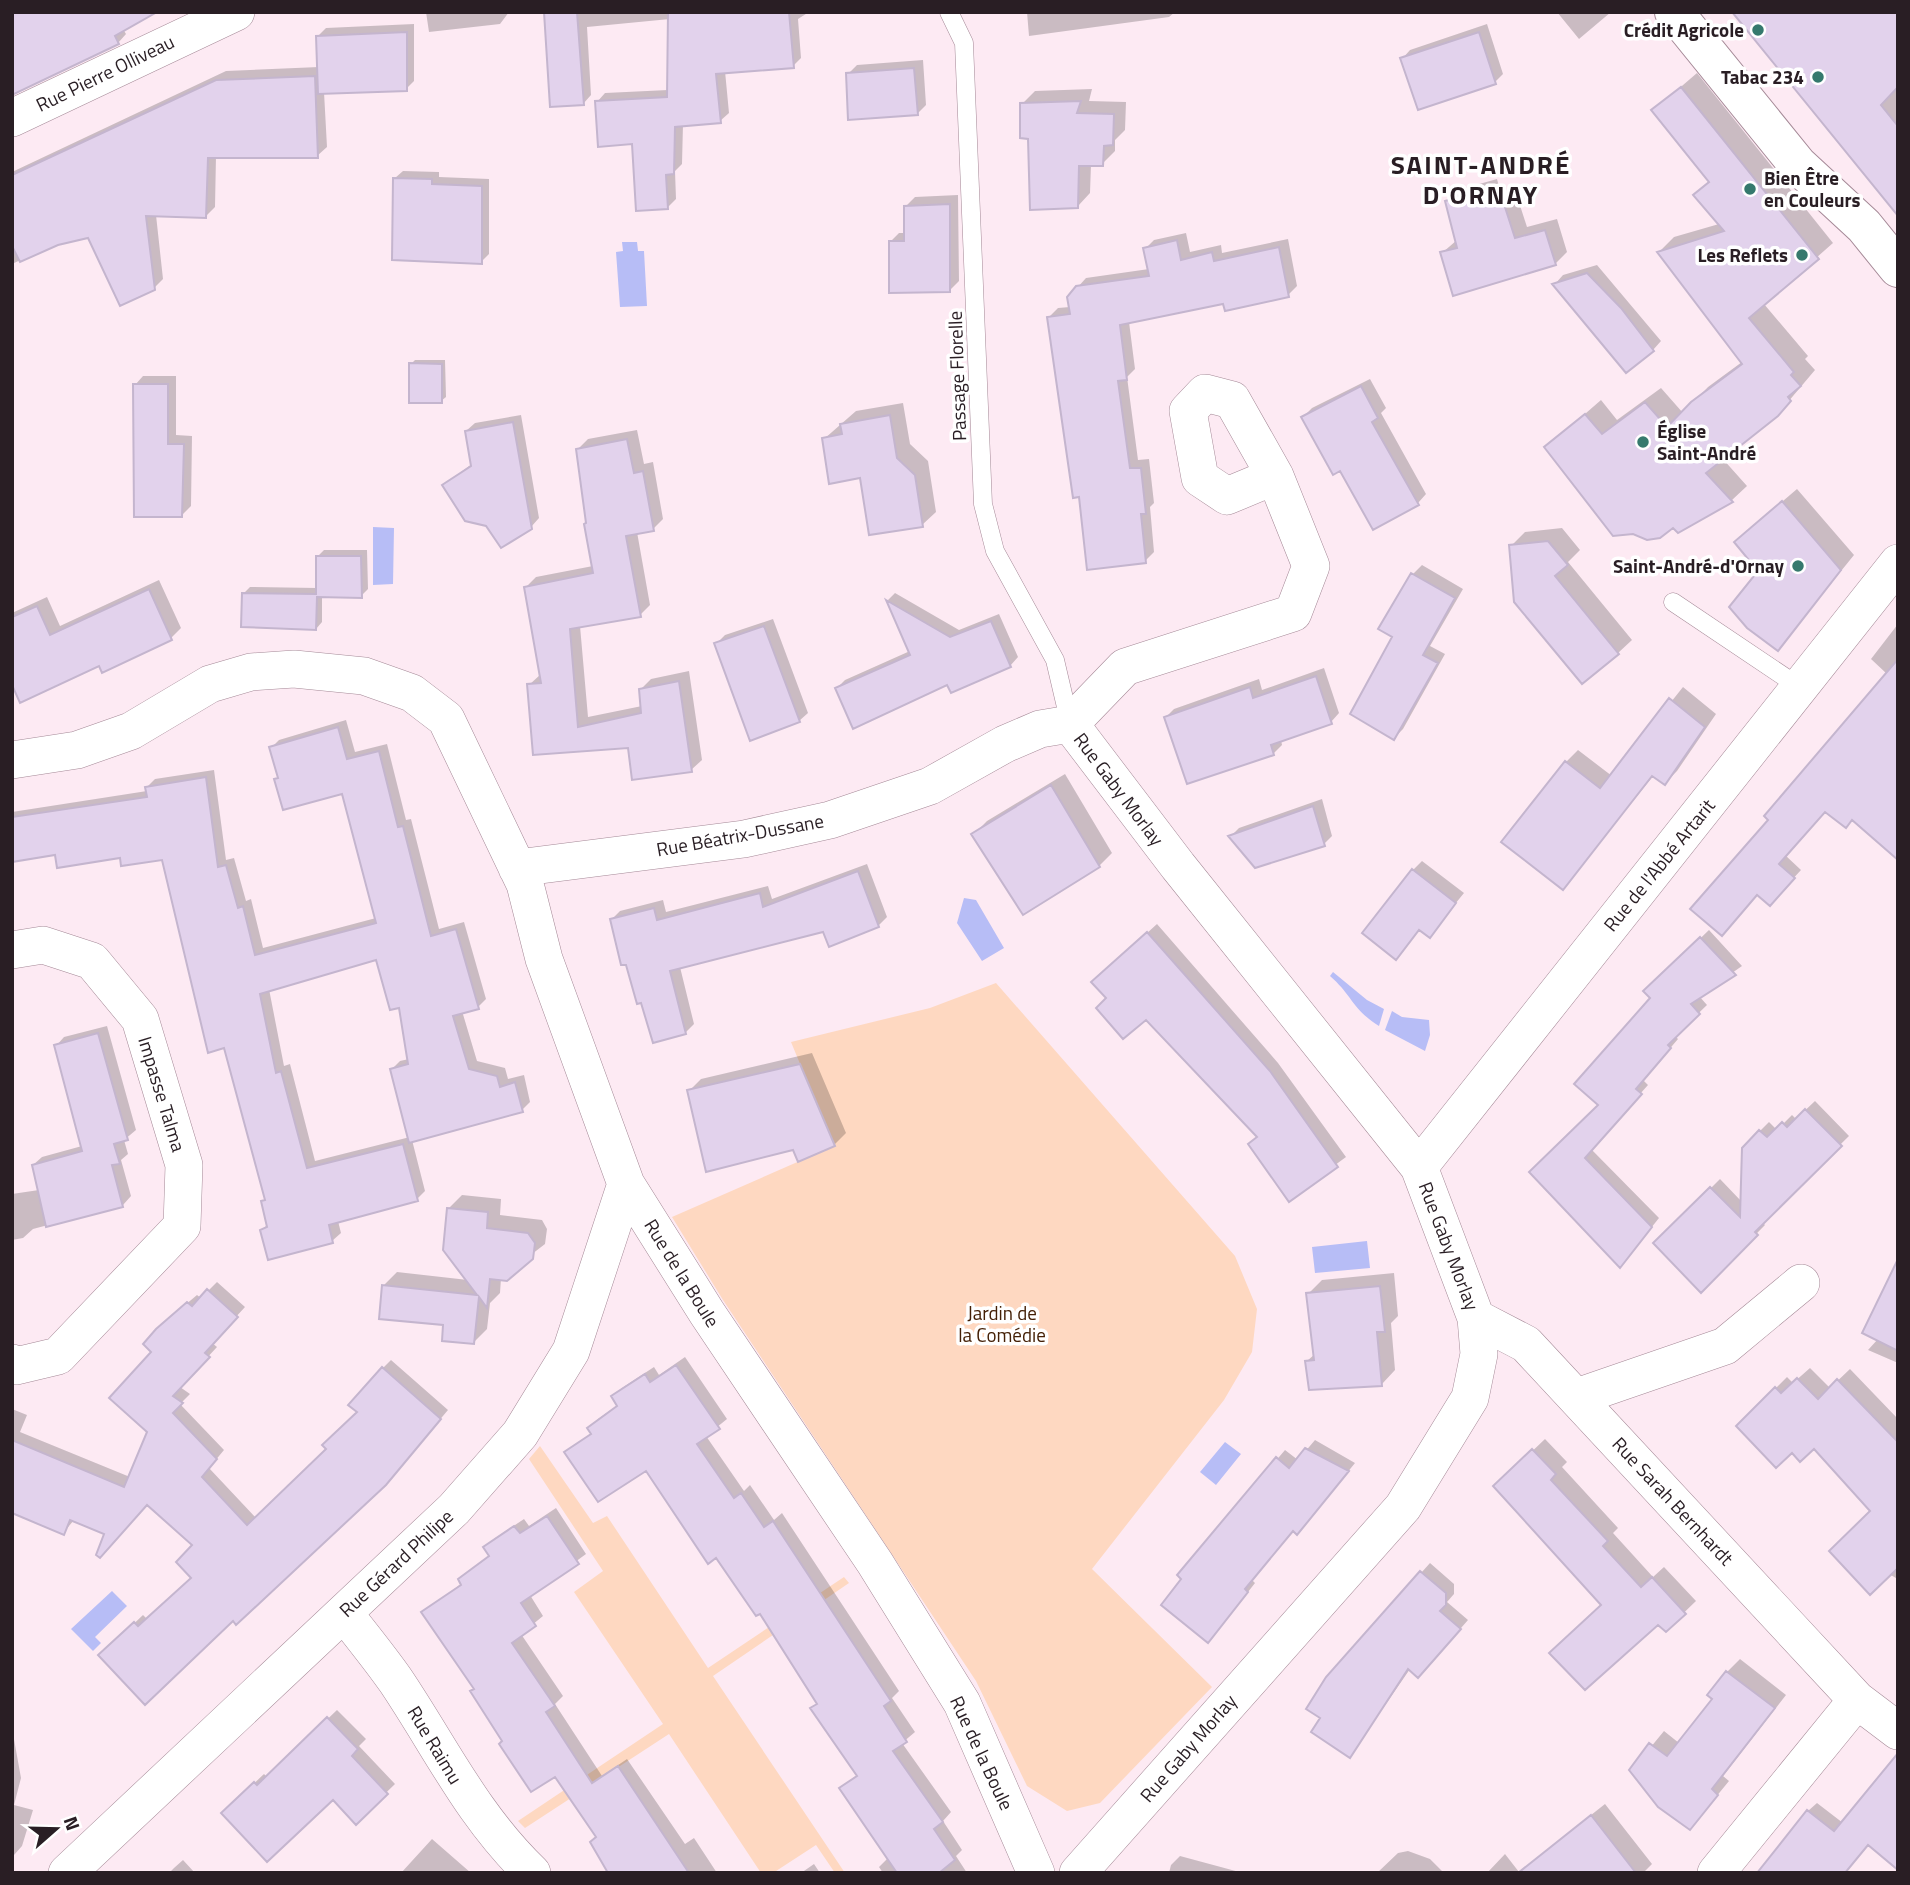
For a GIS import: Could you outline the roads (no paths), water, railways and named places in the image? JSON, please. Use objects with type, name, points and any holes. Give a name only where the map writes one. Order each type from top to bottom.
[{"type":"main road","points":[[1674,12],[1798,165],[1864,226],[1898,268]]},
{"type":"street","name":"Rue Pierre Olliveau","points":[[12,118],[236,12]]},
{"type":"street","points":[[1070,724],[1125,667],[1293,613],[1311,566],[1275,476]]},
{"type":"street","name":"Rue de l'Abbé Artarit","points":[[1419,1167],[1898,563]]},
{"type":"street","name":"Rue de la Boule","points":[[12,760],[77,750],[131,731],[210,684],[251,672],[294,669],[364,676],[412,693],[446,719],[525,884],[544,959],[626,1184],[707,1313],[875,1563],[962,1703],[1036,1873]]},
{"type":"street","name":"Rue Béatrix-Dussane","points":[[517,868],[744,839],[830,820],[930,786],[1005,744],[1040,729],[1070,724]]},
{"type":"street","name":"Rue Gaby Morlay","points":[[1070,724],[1178,866],[1419,1167],[1476,1318],[1479,1354],[1470,1398],[1403,1507],[1079,1873]]},
{"type":"street","name":"Impasse Talma","points":[[12,950],[44,946],[92,961],[140,1019],[184,1165],[182,1226],[58,1356],[16,1366],[12,1363]]},
{"type":"street","name":"Rue Gérard Philipe","points":[[67,1873],[454,1509],[520,1434],[571,1351],[626,1184]]},
{"type":"street","points":[[1577,1397],[1726,1346],[1801,1283]]},
{"type":"street","name":"Rue Sarah Bernhardt","points":[[1476,1318],[1526,1344],[1857,1700],[1898,1731]]},
{"type":"street","name":"Rue Raimu","points":[[344,1613],[396,1680],[464,1794],[499,1839],[532,1873]]},
{"type":"street","points":[[1716,1873],[1857,1700]]},
{"type":"lane","name":"Passage Florelle","points":[[949,12],[964,43],[984,504],[995,551],[1055,660],[1070,724]]},
{"type":"lane","points":[[1673,602],[1801,688]]},
{"type":"water","points":[[622,242],[637,242],[638,251],[644,251],[647,306],[620,307],[616,252],[623,251]]},
{"type":"water","points":[[373,527],[394,528],[393,584],[373,585]]},
{"type":"water","points":[[964,898],[976,900],[1004,948],[982,961],[957,923]]},
{"type":"water","points":[[1333,972],[1367,1000],[1384,1009],[1379,1026],[1357,1008],[1330,976]]},
{"type":"water","points":[[1392,1011],[1402,1017],[1429,1020],[1430,1035],[1425,1051],[1385,1030]]},
{"type":"water","points":[[1367,1241],[1370,1268],[1315,1273],[1312,1247]]},
{"type":"water","points":[[1225,1442],[1241,1454],[1216,1485],[1200,1472]]},
{"type":"water","points":[[112,1591],[127,1606],[95,1637],[101,1643],[93,1651],[71,1629]]},
{"type":"place","name":"Crédit Agricole","points":[[1758,30]]},
{"type":"place","name":"Tabac 234","points":[[1818,77]]},
{"type":"place","name":"Bien Être en Couleurs","points":[[1750,189]]},
{"type":"place","name":"Les Reflets","points":[[1802,255]]},
{"type":"place","name":"Église Saint-André","points":[[1643,442]]},
{"type":"place","name":"Saint-André-d'Ornay","points":[[1798,566]]},
{"type":"district","name":"SAINT-ANDRÉ D'ORNAY","points":[[1481,180]]},
{"type":"park label","name":"Jardin de la Comédie","points":[[1002,1324]]}]
